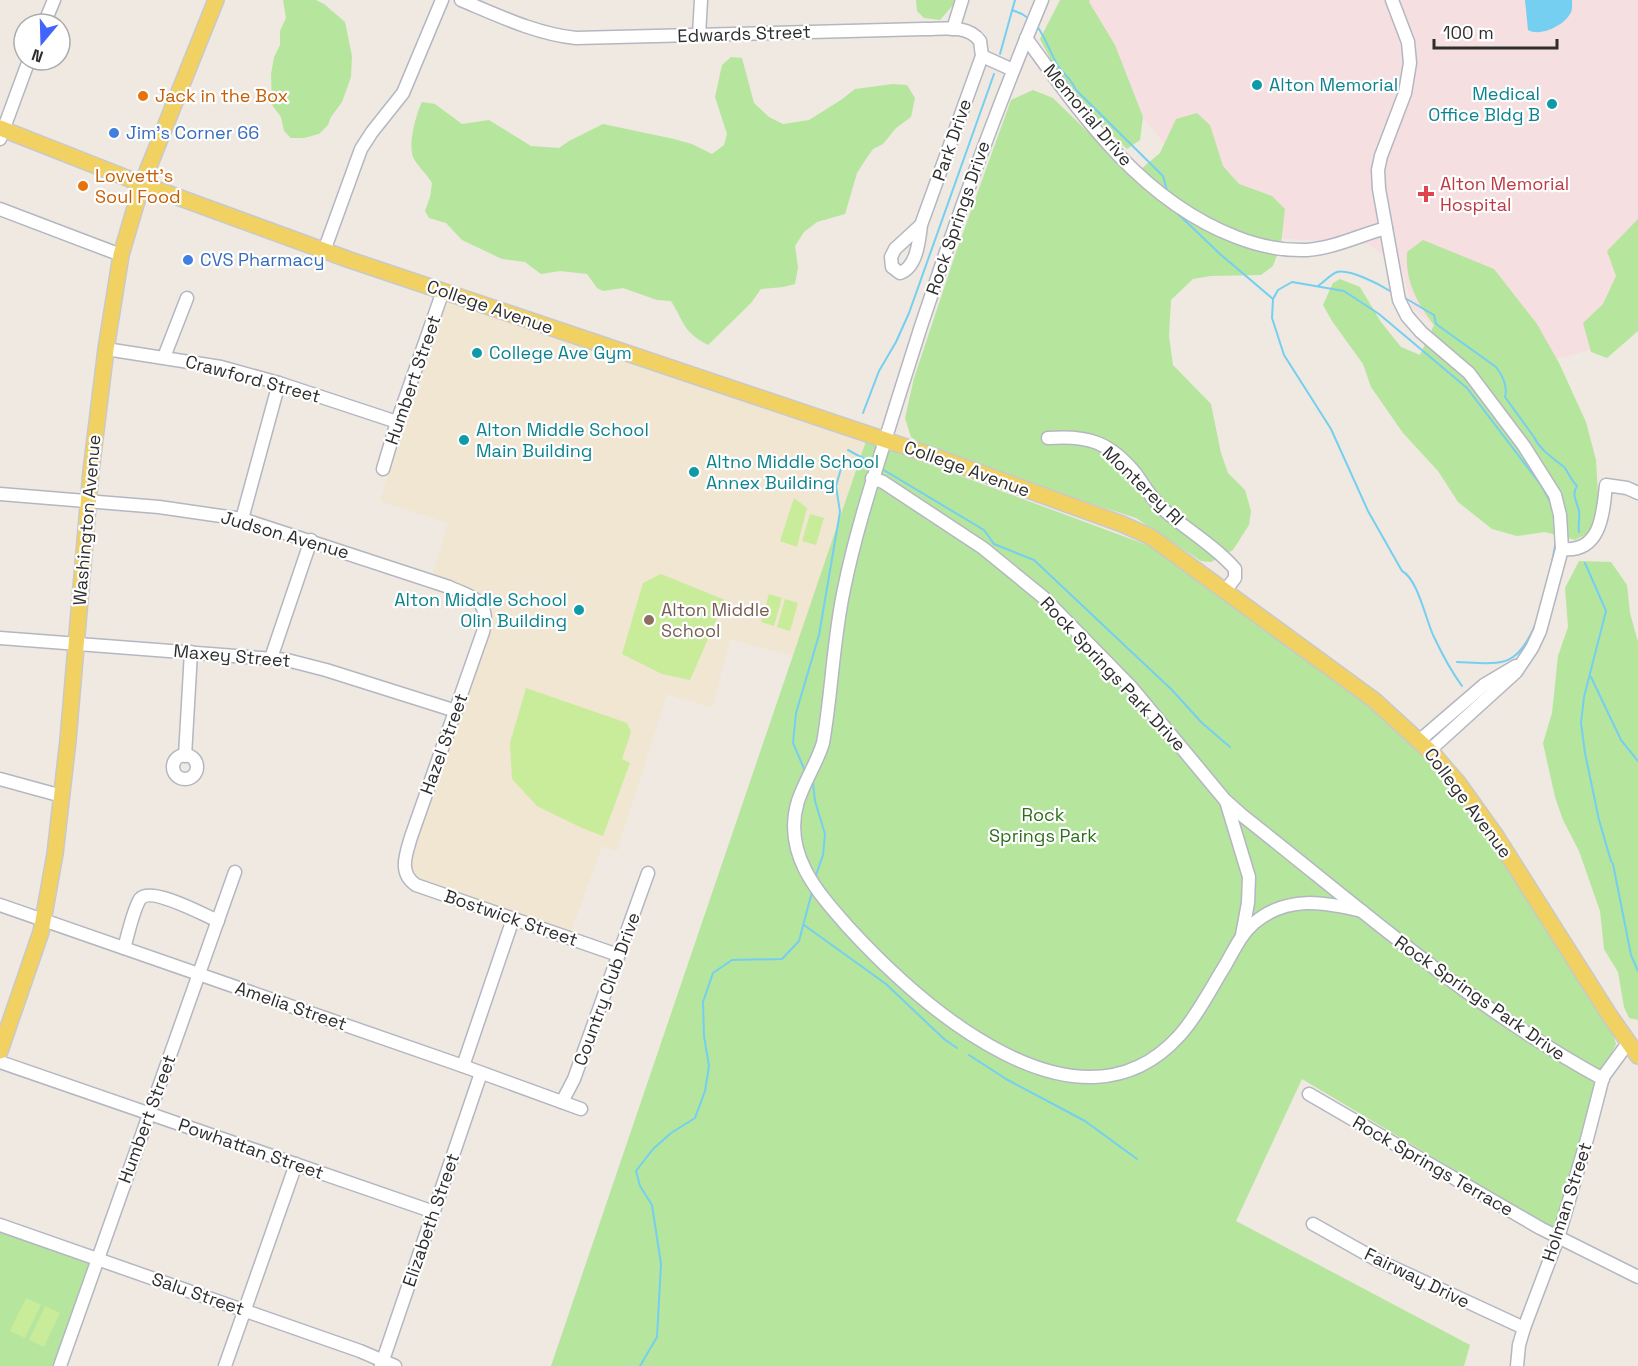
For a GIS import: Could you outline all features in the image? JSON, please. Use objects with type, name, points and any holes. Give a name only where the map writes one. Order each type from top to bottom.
[{"type":"main road","name":"Washington Avenue","points":[[0,1051],[33,959],[44,920],[57,843],[88,502],[106,349],[121,255],[132,211],[142,184],[216,0]]},
{"type":"main road","name":"College Avenue","points":[[1,132],[324,251],[885,440],[1144,533],[1160,542],[1374,700],[1425,745],[1459,784],[1496,836],[1638,1056]]},
{"type":"street","points":[[324,251],[362,149],[372,132],[396,105],[403,93],[442,0]]},
{"type":"street","name":"Edwards Street","points":[[461,0],[538,29],[567,37],[952,29],[966,31],[976,36],[982,45],[982,56]]},
{"type":"street","points":[[699,35],[701,0]]},
{"type":"street","points":[[952,29],[962,0]]},
{"type":"street","name":"Rock Springs Drive","points":[[885,440],[920,327],[949,244],[1013,70],[1042,0]]},
{"type":"street","points":[[1392,0],[1408,42],[1410,63],[1405,93],[1381,156],[1378,170],[1399,300],[1407,316],[1421,332],[1469,374],[1541,471],[1555,495],[1560,515],[1562,549],[1540,632],[1516,672],[1508,681],[1425,745]]},
{"type":"street","name":"Memorial Drive","points":[[1026,38],[1108,144],[1155,190],[1196,219],[1247,241],[1286,250],[1326,248],[1386,228]]},
{"type":"street","points":[[982,56],[1013,70]]},
{"type":"street","name":"Park Drive","points":[[921,225],[982,56]]},
{"type":"street","points":[[1,132],[24,72]]},
{"type":"street","points":[[0,209],[121,255]]},
{"type":"street","name":"Humbert Street","points":[[383,469],[443,291]]},
{"type":"street","points":[[164,357],[187,298]]},
{"type":"street","name":"Crawford Street","points":[[106,349],[220,367],[279,383],[397,422]]},
{"type":"street","points":[[242,519],[279,383]]},
{"type":"street","name":"Monterey Rl","points":[[1048,438],[1090,439],[1103,444],[1115,453],[1136,475],[1158,504],[1235,569],[1235,579],[1225,591]]},
{"type":"street","name":"Rock Springs Park Drive","points":[[885,440],[872,478],[844,590],[823,742],[819,758],[799,800],[794,837],[809,880],[822,899],[888,966],[917,993],[973,1036],[1027,1065],[1062,1075],[1099,1077],[1132,1070],[1144,1065],[1163,1051],[1189,1023],[1242,936],[1256,921],[1282,908],[1297,904],[1327,902],[1362,910]]},
{"type":"street","name":"Rock Springs Park Drive","points":[[872,478],[883,482],[952,526],[1006,565],[1043,597],[1132,688],[1225,800],[1362,910],[1508,1022],[1565,1059],[1603,1079]]},
{"type":"street","points":[[1562,549],[1578,549],[1595,536],[1603,508],[1606,485],[1627,488],[1638,493]]},
{"type":"street","name":"Judson Avenue","points":[[0,494],[159,507],[242,519],[449,587],[476,600],[485,611]]},
{"type":"street","points":[[271,658],[311,540]]},
{"type":"street","name":"Hazel Street","points":[[407,877],[405,858],[483,632],[486,620],[485,611]]},
{"type":"street","name":"Maxey Street","points":[[0,638],[271,658],[326,670],[456,711]]},
{"type":"street","points":[[184,756],[191,652]]},
{"type":"street","points":[[0,778],[62,796]]},
{"type":"street","name":"Rock Springs Park Drive","points":[[1225,800],[1249,877],[1248,903],[1242,936]]},
{"type":"street","name":"Humbert Street","points":[[60,1366],[235,872]]},
{"type":"street","name":"Country Club Drive","points":[[562,1102],[574,1079],[648,873]]},
{"type":"street","name":"Bostwick Street","points":[[407,877],[416,885],[618,955]]},
{"type":"street","points":[[124,948],[137,907],[142,898],[147,895],[159,896],[218,921]]},
{"type":"street","name":"Amelia Street","points":[[0,905],[581,1109]]},
{"type":"street","points":[[463,1066],[513,919]]},
{"type":"street","name":"Holman Street","points":[[1517,1366],[1519,1345],[1524,1328],[1558,1238],[1603,1079],[1628,1043]]},
{"type":"street","name":"Powhattan Street","points":[[0,1062],[434,1212]]},
{"type":"street","name":"Elizabeth Street","points":[[382,1363],[481,1073]]},
{"type":"street","name":"Rock Springs Terrace","points":[[1309,1094],[1558,1238],[1638,1277]]},
{"type":"street","points":[[225,1366],[296,1164]]},
{"type":"street","name":"Fairway Drive","points":[[1312,1224],[1377,1260],[1524,1328]]},
{"type":"street","name":"Salu Street","points":[[0,1225],[244,1310],[395,1366]]},
{"type":"shaded area","name":"Alton Memorial Hospital","points":[[1073,0],[1638,0],[1638,290],[1624,314],[1587,351],[1497,374],[1413,309],[1402,270],[1369,244],[1276,238],[1189,176],[1073,26]]},
{"type":"shaded area","name":"Alton Middle School","points":[[450,303],[866,441],[793,656],[730,639],[712,708],[667,694],[617,851],[602,846],[571,932],[427,883],[413,874],[410,867],[410,858],[497,600],[432,577],[448,523],[380,501],[404,424],[445,308]]},
{"type":"green space","points":[[283,0],[316,0],[324,4],[345,22],[352,56],[351,77],[342,102],[328,125],[319,134],[304,138],[291,138],[284,131],[281,117],[272,105],[271,74],[274,57],[280,45],[280,31],[286,18]]},
{"type":"green space","points":[[916,0],[954,0],[953,5],[940,20],[924,18],[917,11]]},
{"type":"green space","points":[[1060,0],[1090,0],[1089,2],[1115,45],[1143,117],[1140,140],[1127,149],[1108,131],[1055,68],[1040,39]]},
{"type":"green space","points":[[731,57],[742,58],[754,103],[769,117],[783,124],[809,120],[855,89],[893,84],[907,85],[915,98],[911,117],[896,128],[883,144],[873,149],[857,173],[845,214],[817,222],[804,232],[795,246],[798,267],[795,284],[761,289],[751,303],[708,345],[689,331],[671,301],[657,300],[623,288],[603,291],[597,288],[587,274],[560,271],[541,274],[525,262],[502,259],[462,240],[446,223],[429,218],[425,211],[432,183],[414,159],[411,147],[415,122],[422,102],[435,104],[462,124],[489,120],[531,146],[559,148],[603,124],[674,139],[692,144],[712,154],[724,145],[727,134],[715,97],[722,65]]},
{"type":"green space","points":[[1033,90],[1053,98],[1133,176],[1160,153],[1176,119],[1197,113],[1210,125],[1223,166],[1239,184],[1272,196],[1285,209],[1281,244],[1273,266],[1261,275],[1211,276],[1193,279],[1171,300],[1169,336],[1173,365],[1211,404],[1221,453],[1228,473],[1245,490],[1251,511],[1249,525],[1233,550],[1211,562],[1201,561],[1136,518],[926,447],[911,437],[905,418],[914,378],[955,255],[1011,100]]},
{"type":"green space","points":[[1638,219],[1638,331],[1607,358],[1591,352],[1583,323],[1603,304],[1616,276],[1607,251]]},
{"type":"green space","points":[[1423,240],[1494,269],[1537,324],[1559,363],[1586,422],[1596,460],[1599,512],[1591,532],[1575,540],[1545,532],[1517,536],[1492,529],[1458,502],[1438,471],[1403,433],[1371,387],[1363,364],[1332,321],[1323,305],[1333,283],[1340,279],[1360,287],[1381,322],[1401,347],[1420,355],[1434,325],[1413,291],[1408,273],[1407,252]]},
{"type":"green space","name":"Rock Springs Park","points":[[866,441],[1158,549],[1386,718],[1423,752],[1459,796],[1521,885],[1613,1034],[1616,1044],[1596,1088],[1555,1230],[1302,1079],[1236,1221],[1470,1345],[1464,1366],[551,1366]]},
{"type":"green space","points":[[794,498],[807,508],[797,547],[780,541]]},
{"type":"green space","points":[[810,514],[824,518],[816,545],[802,541]]},
{"type":"green space","points":[[1579,561],[1611,562],[1627,585],[1630,613],[1638,642],[1638,1020],[1629,1018],[1624,1007],[1618,972],[1604,949],[1600,911],[1579,851],[1563,820],[1555,797],[1543,743],[1552,713],[1558,656],[1568,627],[1565,588]]},
{"type":"green space","points":[[661,574],[725,600],[690,680],[662,674],[622,654],[643,583]]},
{"type":"green space","points":[[769,594],[782,598],[774,626],[761,622]]},
{"type":"green space","points":[[785,599],[798,603],[790,631],[777,627]]},
{"type":"green space","points":[[526,688],[627,723],[631,732],[622,759],[630,763],[603,836],[537,806],[512,779],[510,743]]},
{"type":"green space","points":[[0,1231],[90,1263],[55,1366],[0,1366]]},
{"type":"green space","points":[[26,1298],[41,1305],[25,1338],[10,1331]]},
{"type":"green space","points":[[45,1306],[60,1313],[44,1347],[29,1340]]},
{"type":"water","points":[[1525,0],[1572,0],[1572,9],[1567,18],[1557,26],[1545,31],[1533,32],[1528,30]]},
{"type":"waterway","points":[[1000,54],[1015,0]]},
{"type":"waterway","points":[[1012,10],[1028,18]]},
{"type":"waterway","points":[[1037,26],[1058,66],[1076,90],[1163,176],[1167,191]]},
{"type":"waterway","points":[[863,413],[879,371],[909,313],[994,74]]},
{"type":"waterway","points":[[1176,212],[1220,254],[1273,299]]},
{"type":"waterway","points":[[1318,286],[1335,273],[1343,272],[1364,278],[1390,291]]},
{"type":"waterway","points":[[1462,686],[1434,637],[1413,582],[1402,571],[1368,511],[1331,429],[1284,355],[1272,318],[1273,299],[1278,290],[1292,282],[1344,291],[1379,314],[1467,388],[1541,485],[1551,503]]},
{"type":"waterway","points":[[1405,298],[1434,315],[1436,324],[1496,367],[1504,381],[1505,397],[1540,446],[1564,467],[1577,486],[1574,495],[1579,511],[1579,532]]},
{"type":"waterway","points":[[848,450],[870,462]]},
{"type":"waterway","points":[[805,771],[793,743],[796,713],[819,635],[840,512],[836,486],[842,465]]},
{"type":"waterway","points":[[882,469],[984,530],[994,544],[1034,560],[1172,690],[1202,723],[1230,747]]},
{"type":"waterway","points":[[1552,562],[1556,541]]},
{"type":"waterway","points":[[1585,563],[1606,611],[1584,697],[1581,723],[1599,820],[1613,864],[1631,955],[1638,971]]},
{"type":"waterway","points":[[1457,662],[1497,663],[1515,656],[1522,649],[1536,623]]},
{"type":"waterway","points":[[1591,677],[1621,740],[1638,761]]},
{"type":"waterway","points":[[813,783],[815,801],[825,834],[823,855],[815,878]]},
{"type":"waterway","points":[[640,1366],[657,1337],[661,1264],[652,1205],[640,1186],[636,1171],[653,1149],[671,1133],[695,1118],[705,1091],[709,1066],[704,1036],[703,1002],[713,973],[732,960],[782,959],[799,941],[812,892]]},
{"type":"waterway","points":[[804,925],[886,984],[944,1039],[957,1048]]},
{"type":"waterway","points":[[969,1055],[1006,1079],[1085,1121],[1137,1159]]},
{"type":"place","name":"Alton Memorial","points":[[1257,85]]},
{"type":"place","name":"Jack in the Box","points":[[143,96]]},
{"type":"place","name":"Medical Office Bldg B","points":[[1552,104]]},
{"type":"place","name":"Jim's Corner 66","points":[[114,133]]},
{"type":"place","name":"Lovvett's Soul Food","points":[[83,186]]},
{"type":"place","name":"Alton Memorial Hospital","points":[[1426,194]]},
{"type":"place","name":"CVS Pharmacy","points":[[188,260]]},
{"type":"place","name":"College Ave Gym","points":[[477,353]]},
{"type":"place","name":"Alton Middle School Main Building","points":[[464,440]]},
{"type":"place","name":"Altno Middle School Annex Building","points":[[694,472]]},
{"type":"place","name":"Alton Middle School Olin Building","points":[[579,610]]},
{"type":"place","name":"Alton Middle School","points":[[649,620]]}]
